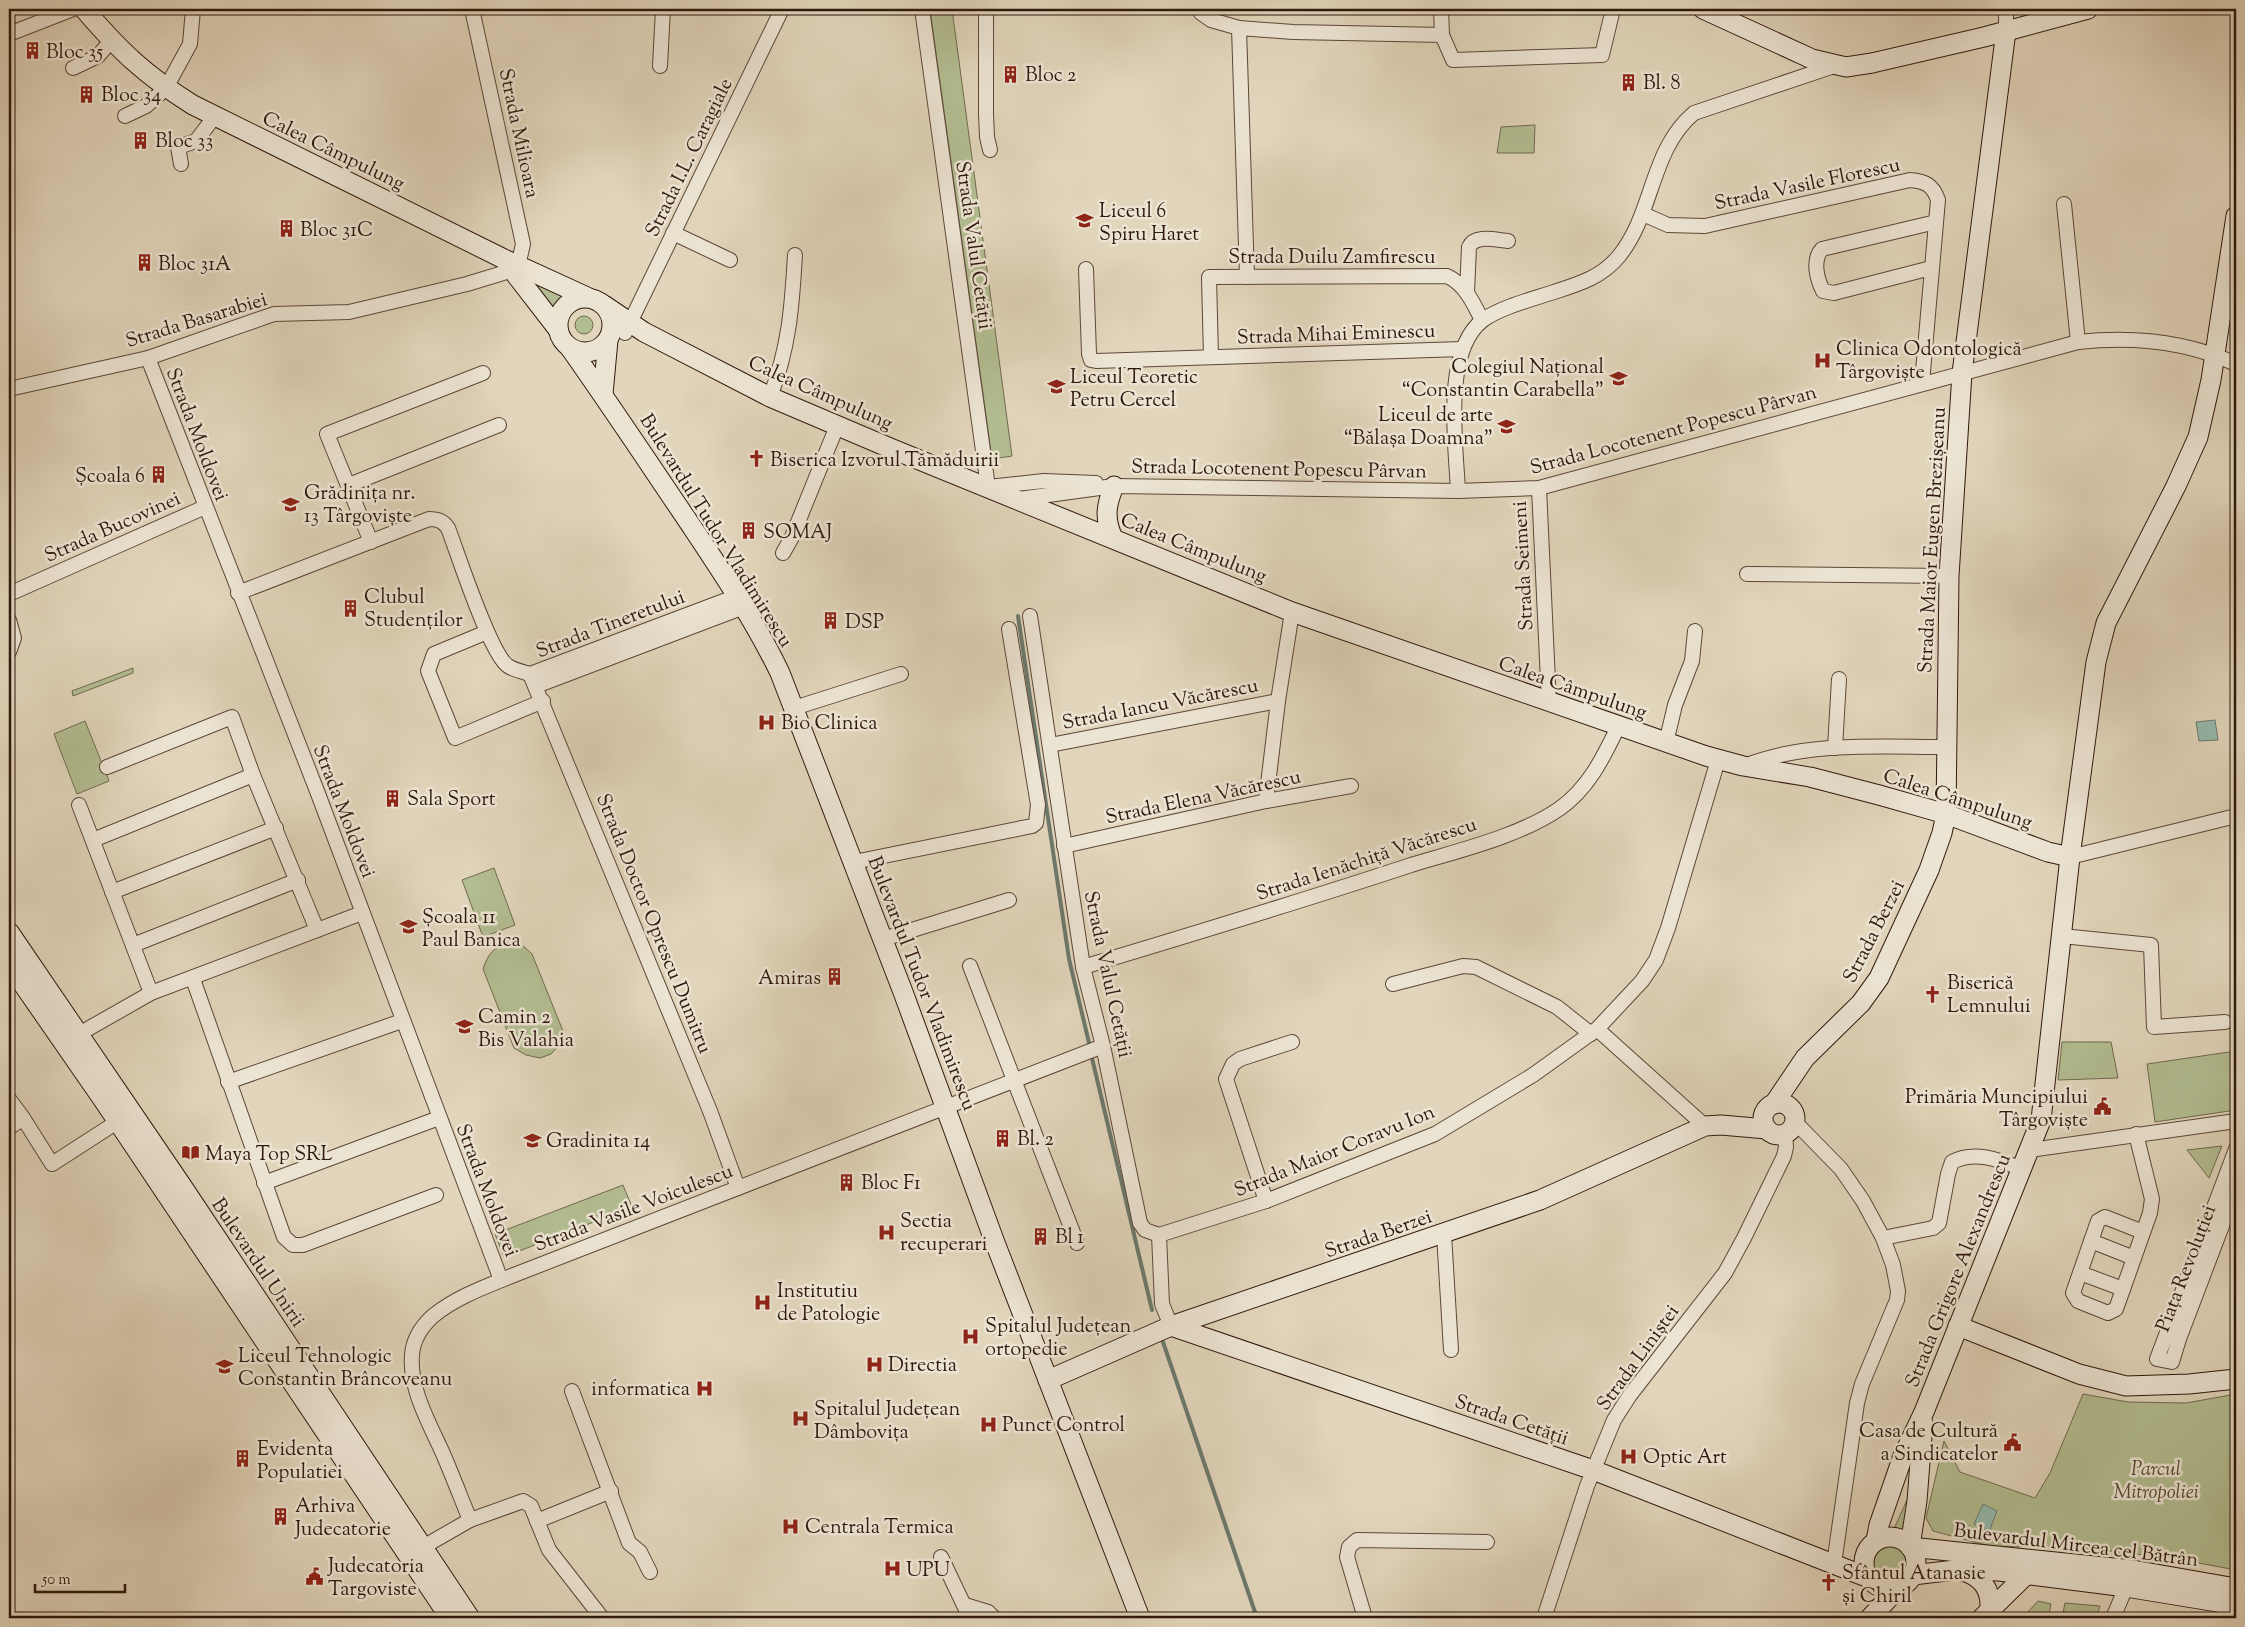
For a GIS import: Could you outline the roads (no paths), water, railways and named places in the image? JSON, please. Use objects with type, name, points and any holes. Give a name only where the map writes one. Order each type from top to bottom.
[{"type":"street","points":[[9,34],[73,9]]},
{"type":"street","name":"Calea Câmpulung","points":[[84,9],[111,41],[146,74],[166,88],[215,116],[512,265],[595,301],[623,332],[837,426],[1292,612],[1549,703],[1718,760],[1828,782],[1946,814],[2048,852],[2070,857]]},
{"type":"street","points":[[125,116],[146,106],[166,88],[190,44],[193,9]]},
{"type":"street","name":"Strada Milioara","points":[[472,9],[523,244],[512,265]]},
{"type":"street","points":[[660,66],[663,9]]},
{"type":"street","name":"Strada I.L. Caragiale","points":[[623,332],[782,9]]},
{"type":"street","name":"Strada Valul Cetății","points":[[922,9],[988,487]]},
{"type":"street","points":[[986,9],[987,138],[990,150]]},
{"type":"street","points":[[1199,9],[1201,13],[1211,20],[1238,28],[1293,32],[1442,35]]},
{"type":"street","points":[[1441,9],[1442,35],[1453,60],[1602,56],[1613,9]]},
{"type":"street","points":[[1703,9],[1812,59],[1834,66],[1846,67],[1872,63],[2006,31],[2088,9]]},
{"type":"street","points":[[2006,9],[2006,31]]},
{"type":"street","points":[[1238,28],[1247,277]]},
{"type":"street","name":"Strada Maior Eugen Brezișeanu","points":[[1946,814],[1948,576],[1962,373],[2006,31]]},
{"type":"street","points":[[73,68],[98,56],[111,41]]},
{"type":"street","points":[[1458,491],[1455,376],[1462,349],[1470,334],[1482,320],[1530,300],[1592,279],[1607,269],[1619,256],[1643,214],[1663,154],[1683,122],[1694,113],[1834,66]]},
{"type":"street","points":[[180,164],[178,147],[196,141],[215,116]]},
{"type":"street","name":"Strada Vasile Florescu","points":[[1643,214],[1668,224],[1705,226],[1910,180],[1926,183],[1935,191],[1938,200],[1922,384]]},
{"type":"street","points":[[2064,204],[2078,342]]},
{"type":"street","name":"Strada Grigore Alexandrescu","points":[[1876,1541],[1879,1525],[1903,1456],[1924,1412],[2041,1120],[2070,857],[2096,662],[2101,640],[2114,607],[2176,486],[2198,437],[2204,416],[2215,354],[2236,216]]},
{"type":"street","points":[[1931,268],[1834,294],[1823,291],[1816,264],[1822,249],[1936,222]]},
{"type":"street","points":[[673,233],[730,260]]},
{"type":"street","points":[[1467,293],[1469,248],[1471,243],[1479,239],[1508,241]]},
{"type":"street","points":[[770,397],[785,354],[795,255]]},
{"type":"street","points":[[512,265],[557,328],[561,339],[570,348],[590,352],[598,349],[623,332]]},
{"type":"street","name":"Strada Basarabiei","points":[[9,388],[148,358],[274,314],[349,312],[458,286],[512,265]]},
{"type":"street","name":"Strada Mihai Eminescu","points":[[1086,269],[1088,346],[1091,360],[1462,349]]},
{"type":"street","name":"Strada Duilu Zamfirescu","points":[[1211,357],[1209,277],[1447,276],[1455,280],[1467,293],[1482,320]]},
{"type":"street","points":[[557,328],[558,317],[564,306],[573,300],[595,301]]},
{"type":"street","points":[[603,394],[623,332]]},
{"type":"street","name":"Strada Locotenent Popescu Pârvan","points":[[1019,500],[1114,486],[1458,491],[1538,488],[2078,342],[2124,339],[2176,344],[2215,354],[2236,364]]},
{"type":"street","name":"Bulevardul Tudor Vladimirescu","points":[[570,348],[603,394],[740,602],[770,653],[794,708],[854,862],[1048,1380],[1140,1618]]},
{"type":"street","name":"Strada Moldovei","points":[[148,358],[183,443],[238,593],[317,791],[501,1280]]},
{"type":"street","points":[[371,542],[327,434],[483,373]]},
{"type":"street","points":[[349,485],[499,425]]},
{"type":"street","points":[[783,553],[792,537],[837,426]]},
{"type":"street","points":[[988,487],[1044,480],[1086,482],[1114,486],[1106,514],[1108,528],[1113,538]]},
{"type":"street","name":"Strada Seimeni","points":[[1538,488],[1549,703]]},
{"type":"street","name":"Strada Bucovinei","points":[[9,594],[205,507]]},
{"type":"street","name":"Strada Tineretului","points":[[238,593],[429,520],[443,521],[448,528],[487,632],[500,657],[508,666],[533,680],[740,602]]},
{"type":"street","points":[[1747,574],[1948,576]]},
{"type":"street","points":[[1266,801],[1278,701],[1292,612]]},
{"type":"street","name":"Strada Valul Cetății","points":[[1030,616],[1083,967],[1103,1046],[1140,1223],[1144,1230],[1159,1236]]},
{"type":"street","points":[[9,620],[14,638],[9,652]]},
{"type":"street","points":[[854,862],[1032,826],[1036,823],[1038,805],[1009,629]]},
{"type":"street","points":[[487,632],[434,654],[428,671],[455,738],[543,701]]},
{"type":"street","points":[[1666,743],[1676,699],[1692,661],[1695,632]]},
{"type":"street","points":[[794,708],[901,674]]},
{"type":"street","points":[[1835,748],[1839,679]]},
{"type":"street","name":"Strada Doctor Oprescu Dumitru","points":[[533,680],[710,1111],[738,1188]]},
{"type":"street","name":"Strada Iancu Văcărescu","points":[[1050,745],[1278,701]]},
{"type":"street","points":[[108,767],[232,717],[253,775],[298,880],[317,930]]},
{"type":"street","name":"Strada Ienăchiță Văcărescu","points":[[1083,967],[1485,842],[1540,820],[1560,809],[1579,792],[1598,766],[1618,727]]},
{"type":"street","name":"Calea Câmpulung","points":[[1743,766],[1785,753],[1835,748],[1946,747]]},
{"type":"street","name":"Strada Maior Coravu Ion","points":[[1159,1236],[1266,1201],[1435,1134],[1518,1085],[1594,1031],[1642,981],[1656,960],[1668,928],[1718,760]]},
{"type":"street","points":[[92,840],[253,775]]},
{"type":"street","name":"Strada Elena Văcărescu","points":[[1064,846],[1266,801],[1351,786]]},
{"type":"street","points":[[79,805],[151,993]]},
{"type":"street","name":"Strada Berzei","points":[[1048,1380],[1171,1326],[1540,1200],[1713,1126],[1781,1121],[1795,1076],[1813,1049],[1861,1003],[1879,978],[1929,870],[1942,833],[1946,814]]},
{"type":"street","points":[[2070,857],[2236,816]]},
{"type":"street","points":[[112,892],[276,828]]},
{"type":"street","points":[[133,945],[298,880]]},
{"type":"street","points":[[883,939],[1009,900]]},
{"type":"street","points":[[71,1039],[151,993],[193,979],[362,913]]},
{"type":"street","name":"Bulevardul Unirii","points":[[9,932],[71,1039],[416,1552],[470,1618]]},
{"type":"street","points":[[2062,936],[2151,945],[2154,1027],[2225,1022]]},
{"type":"street","name":"Bulevardul Unirii","points":[[9,964],[71,1039]]},
{"type":"street","points":[[970,966],[1016,1080],[1077,1243]]},
{"type":"street","points":[[1392,984],[1463,966],[1476,967],[1556,1007],[1594,1031],[1713,1126]]},
{"type":"street","points":[[193,979],[284,1237],[293,1245],[303,1245],[436,1194]]},
{"type":"street","points":[[228,1082],[402,1021]]},
{"type":"street","points":[[1266,1201],[1226,1079],[1228,1071],[1240,1059],[1292,1042]]},
{"type":"street","name":"Strada Vasile Voiculescu","points":[[470,1520],[419,1395],[413,1374],[412,1355],[415,1341],[421,1329],[432,1316],[448,1305],[501,1280],[1103,1046]]},
{"type":"street","points":[[9,1100],[23,1118],[52,1164],[125,1117]]},
{"type":"street","points":[[9,1128],[23,1118]]},
{"type":"street","points":[[264,1183],[440,1118]]},
{"type":"street","points":[[2030,1150],[2236,1120]]},
{"type":"street","points":[[1781,1121],[1808,1136],[1840,1169],[1875,1220],[1893,1265],[1898,1291],[1893,1311],[1862,1384],[1857,1403],[1834,1564],[1865,1557]]},
{"type":"street","name":"Strada Liniștei","points":[[1544,1618],[1593,1470],[1608,1432],[1620,1409],[1736,1255],[1784,1156],[1786,1147],[1781,1121]]},
{"type":"street","points":[[2136,1134],[2152,1192],[2152,1206],[2143,1232],[2134,1258],[2116,1308],[2108,1313],[2078,1301],[2073,1293],[2098,1221],[2106,1217],[2143,1232]]},
{"type":"street","name":"Piața Revoluției","points":[[2236,1149],[2156,1358],[2172,1362],[2236,1189]]},
{"type":"street","points":[[1883,1238],[1933,1228],[1939,1223],[1952,1162],[1964,1156],[1985,1157],[2022,1169]]},
{"type":"street","points":[[1444,1234],[1451,1350]]},
{"type":"street","points":[[1159,1236],[1162,1304],[1171,1326]]},
{"type":"street","points":[[2091,1241],[2134,1258]]},
{"type":"street","points":[[2080,1273],[2123,1289]]},
{"type":"street","name":"Strada Cetății","points":[[1171,1326],[1593,1470],[1871,1580]]},
{"type":"street","points":[[1958,1326],[2079,1374],[2126,1386],[2183,1385],[2236,1378]]},
{"type":"street","points":[[572,1392],[611,1491],[629,1543],[640,1552],[650,1572]]},
{"type":"street","name":"Strada Grigore Alexandrescu","points":[[1910,1547],[1915,1515],[1924,1412]]},
{"type":"street","points":[[537,1522],[611,1491]]},
{"type":"street","points":[[416,1552],[470,1520],[523,1501],[531,1506],[549,1550],[602,1618]]},
{"type":"street","points":[[1915,1515],[1930,1536],[1971,1554]]},
{"type":"street","points":[[1870,1618],[1906,1581],[1916,1560],[1910,1547],[1902,1540],[1892,1537],[1876,1541],[1869,1548],[1865,1557],[1865,1569],[1871,1580],[1885,1588],[1906,1581]]},
{"type":"street","points":[[1365,1618],[1347,1557],[1349,1547],[1356,1540],[1487,1542]]},
{"type":"street","name":"Bulevardul Mircea cel Bătrân","points":[[1910,1547],[2133,1570],[2236,1588]]},
{"type":"street","name":"Bulevardul Unirii","points":[[416,1552],[450,1618]]},
{"type":"street","points":[[941,1557],[967,1612],[988,1612],[994,1618]]},
{"type":"street","points":[[1955,1570],[1968,1573],[1981,1580],[1990,1594],[1986,1614]]},
{"type":"street","name":"Bulevardul Mircea cel Bătrân","points":[[1906,1581],[1955,1570],[2027,1574],[2126,1587],[2236,1605]]},
{"type":"street","points":[[1986,1614],[2027,1574]]},
{"type":"street","points":[[1866,1618],[1871,1580]]},
{"type":"street","points":[[2114,1618],[2126,1587]]},
{"type":"water","points":[[2215,720],[2218,740],[2199,741],[2196,722]]},
{"type":"water","points":[[1983,1504],[1997,1511],[1989,1532],[1974,1524]]},
{"type":"waterway","points":[[1018,616],[1069,959],[1090,1047]]},
{"type":"waterway","points":[[1091,1054],[1152,1310]]},
{"type":"waterway","points":[[1163,1342],[1257,1618]]},
{"type":"place","name":"Bloc 35","points":[[32,51]]},
{"type":"place","name":"Bloc 2","points":[[1011,74]]},
{"type":"place","name":"Bl. 8","points":[[1629,82]]},
{"type":"place","name":"Bloc 34","points":[[87,94]]},
{"type":"place","name":"Bloc 33","points":[[141,140]]},
{"type":"place","name":"Liceul 6 Spiru Haret","points":[[1085,221]]},
{"type":"place","name":"Bloc 31C","points":[[286,229]]},
{"type":"place","name":"Bloc 31A","points":[[144,263]]},
{"type":"place","name":"Clinica Odontologică Târgoviște","points":[[1822,360]]},
{"type":"place","name":"Colegiul Național “Constantin Carabella”","points":[[1618,378]]},
{"type":"place","name":"Liceul Teoretic Petru Cercel","points":[[1056,387]]},
{"type":"place","name":"Liceul de arte “Bălașa Doamna”","points":[[1507,426]]},
{"type":"place","name":"Biserica Izvorul Tămăduirii","points":[[756,459]]},
{"type":"place","name":"Școala 6","points":[[159,475]]},
{"type":"place","name":"Grădinița nr. 13 Târgoviște","points":[[290,504]]},
{"type":"place","name":"SOMAJ","points":[[749,531]]},
{"type":"place","name":"Clubul Studenților","points":[[350,608]]},
{"type":"place","name":"DSP","points":[[831,621]]},
{"type":"place","name":"Bio Clinica","points":[[767,722]]},
{"type":"place","name":"Sala Sport","points":[[393,798]]},
{"type":"place","name":"Școala 11 Paul Banica","points":[[408,927]]},
{"type":"place","name":"Amiras","points":[[835,977]]},
{"type":"place","name":"Biserică Lemnului","points":[[1933,994]]},
{"type":"place","name":"Camin 2 Bis Valahia","points":[[464,1027]]},
{"type":"place","name":"Primăria Muncipiului Târgoviște","points":[[2102,1107]]},
{"type":"place","name":"Bl. 2","points":[[1003,1138]]},
{"type":"place","name":"Gradinita 14","points":[[532,1140]]},
{"type":"place","name":"Maya Top SRL","points":[[191,1153]]},
{"type":"place","name":"Bloc F1","points":[[847,1182]]},
{"type":"place","name":"Sectia recuperari","points":[[886,1232]]},
{"type":"place","name":"Bl 1","points":[[1041,1236]]},
{"type":"place","name":"Institutiu de Patologie","points":[[763,1302]]},
{"type":"place","name":"Spitalul Județean ortopedie","points":[[971,1337]]},
{"type":"place","name":"Directia","points":[[874,1364]]},
{"type":"place","name":"Liceul Tehnologic Constantin Brâncoveanu","points":[[224,1367]]},
{"type":"place","name":"informatica","points":[[704,1388]]},
{"type":"place","name":"Spitalul Județean Dâmbovița","points":[[800,1419]]},
{"type":"place","name":"Punct Control","points":[[988,1424]]},
{"type":"place","name":"Casa de Cultură a Sindicatelor","points":[[2012,1442]]},
{"type":"place","name":"Optic Art","points":[[1629,1456]]},
{"type":"place","name":"Evidenta Populatiei","points":[[243,1459]]},
{"type":"place","name":"Arhiva Judecatorie","points":[[281,1517]]},
{"type":"place","name":"Centrala Termica","points":[[791,1526]]},
{"type":"place","name":"UPU","points":[[892,1569]]},
{"type":"place","name":"Judecatoria Targoviste","points":[[314,1577]]},
{"type":"place","name":"Sfântul Atanasie și Chiril","points":[[1828,1583]]},
{"type":"park label","name":"Parcul Mitropoliei","points":[[2156,1480]]}]
